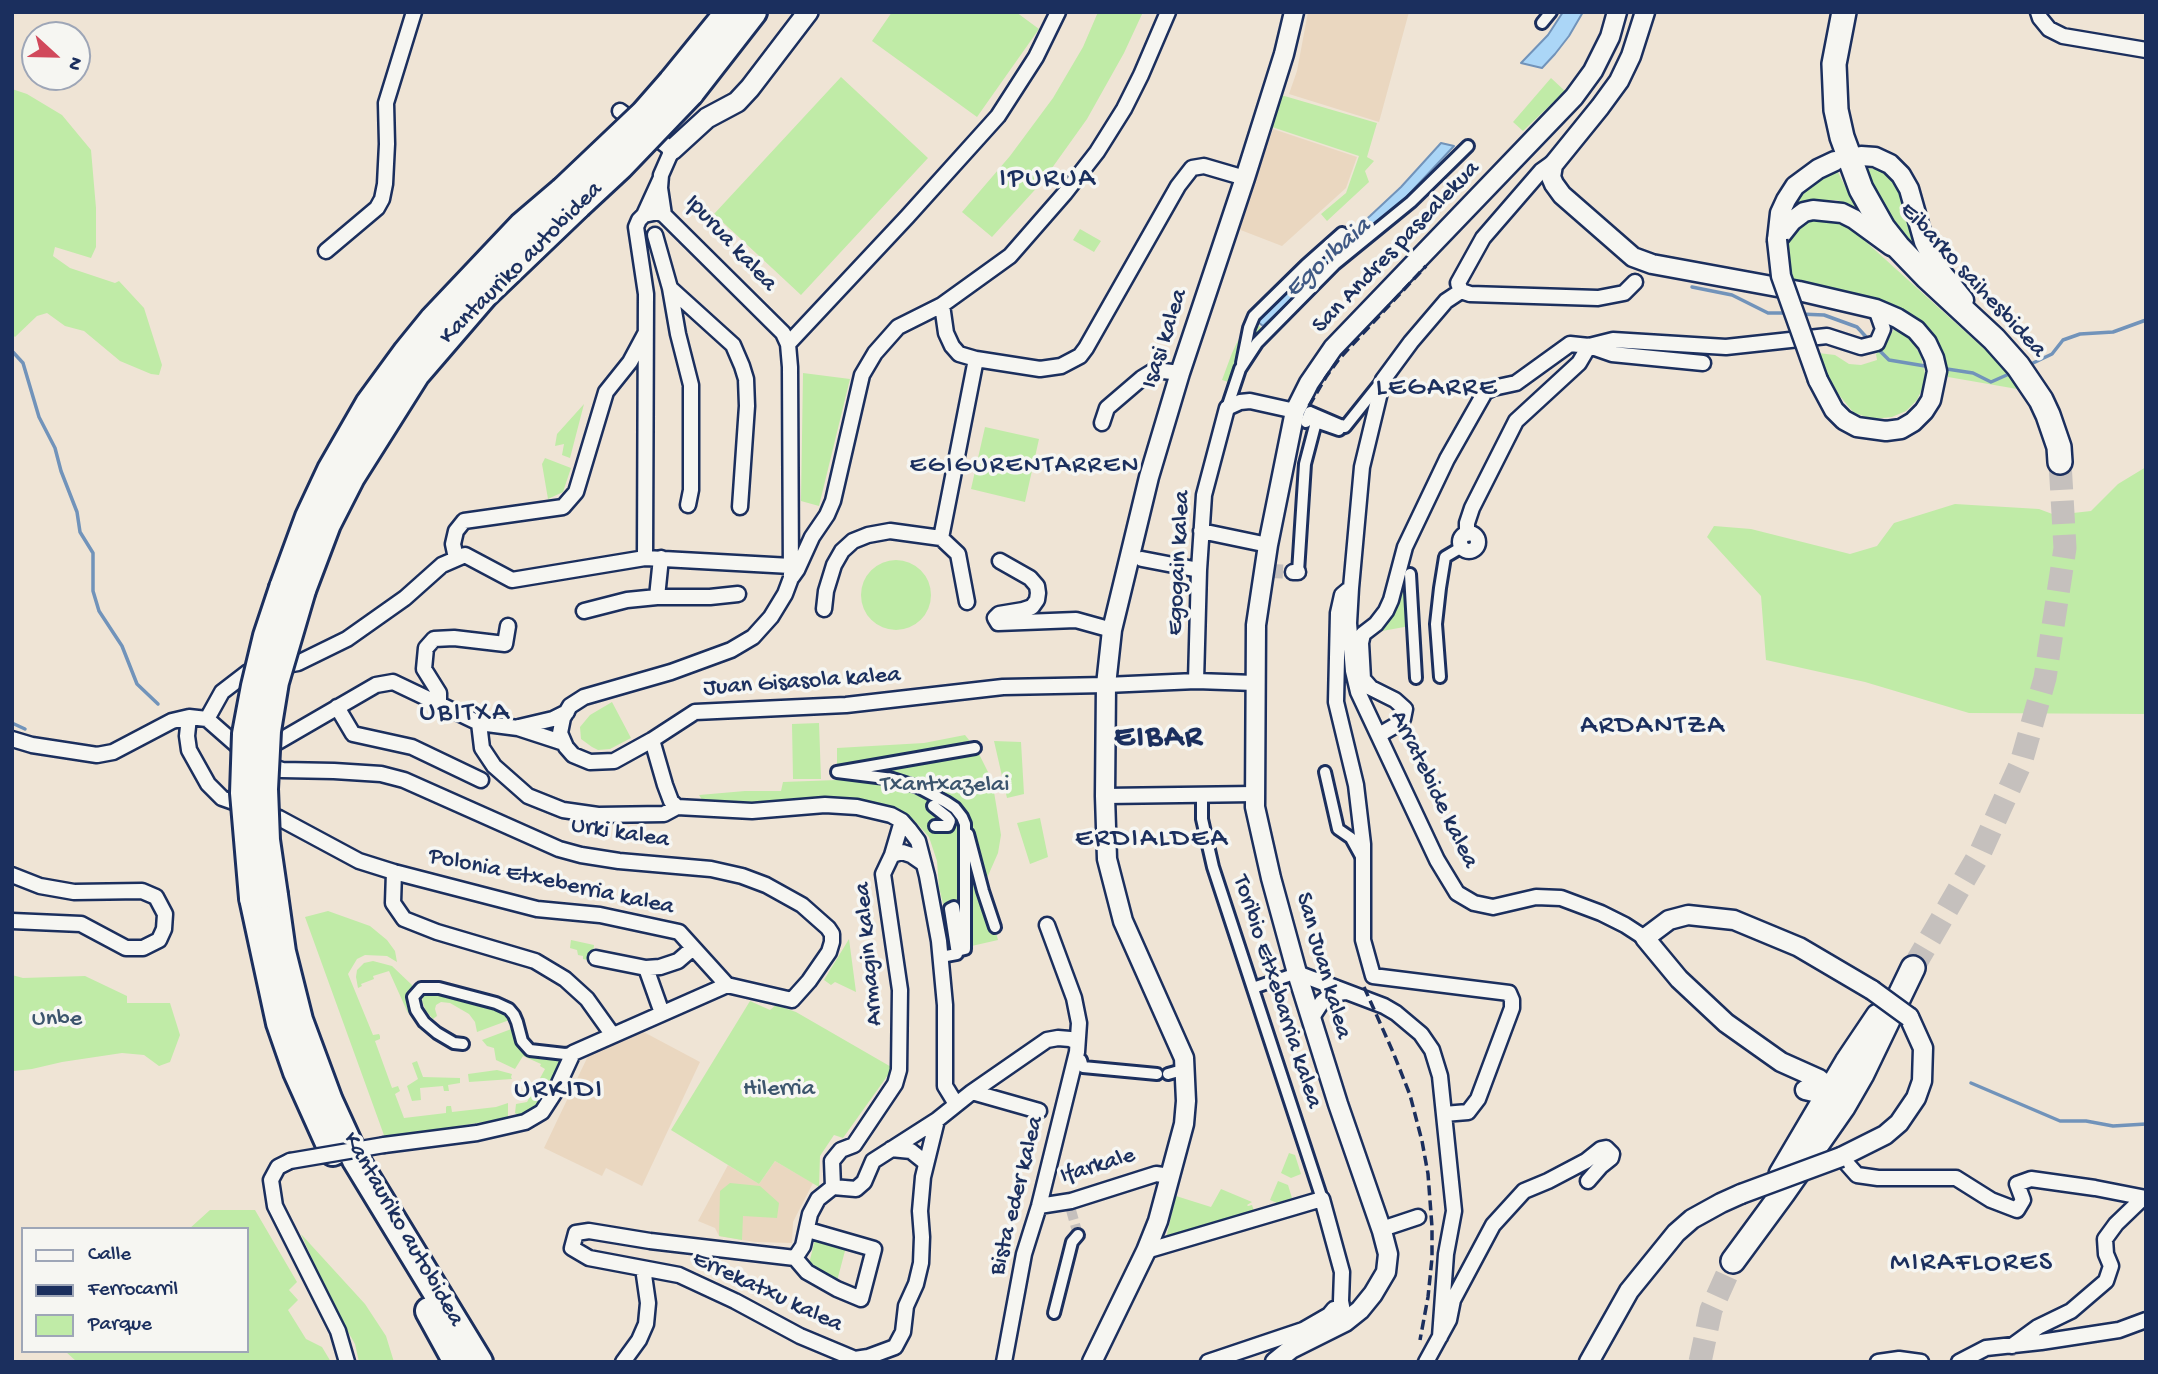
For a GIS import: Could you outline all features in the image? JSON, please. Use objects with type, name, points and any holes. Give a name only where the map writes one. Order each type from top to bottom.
[{"type":"highway","name":"Kantauriko autobidea","points":[[681,88],[729,12]]},
{"type":"highway","name":"Kantauriko autobidea","points":[[457,1362],[436,1322],[342,1170],[297,1072],[280,1023],[263,897],[266,840],[264,789],[267,731],[292,589],[351,477],[416,374],[570,198],[620,166],[681,88],[753,12]]},
{"type":"highway","name":"Eibarko saihesbidea","points":[[1843,12],[1837,42],[1834,85],[1842,137],[1868,204],[1909,260],[1994,339],[2018,366],[2041,400],[2055,433],[2060,462]]},
{"type":"highway","name":"Kantauriko autobidea","points":[[263,897],[282,952],[299,1020],[329,1101],[356,1160],[479,1362]]},
{"type":"highway","points":[[1857,1063],[1816,1086],[1813,1118],[1734,1261],[1843,1107],[1857,1063],[1913,968]]},
{"type":"main road","points":[[672,150],[707,118],[737,102],[808,12]]},
{"type":"street","points":[[326,251],[377,208],[382,199],[387,144],[386,103],[414,12]]},
{"type":"street","points":[[565,743],[560,733],[563,718],[570,706],[584,697],[671,672],[731,650],[753,637],[771,617],[785,594],[791,572],[788,344],[998,116],[1036,57],[1058,12]]},
{"type":"street","points":[[208,719],[222,692],[248,672],[298,663],[347,639],[405,598],[442,565],[465,555],[512,580],[645,558],[791,572],[797,570],[833,501],[865,369],[875,353],[898,327],[942,305],[1010,256],[1078,177],[1124,109],[1168,12]]},
{"type":"street","points":[[1284,12],[1291,31]]},
{"type":"street","name":"Isasi kalea","points":[[1186,1069],[1184,1058],[1123,921],[1107,859],[1106,685],[1112,630],[1149,477],[1291,31],[1294,12]]},
{"type":"street","points":[[1542,23],[1551,12]]},
{"type":"street","name":"San Andres pasealekua","points":[[1255,683],[1256,625],[1267,571],[1268,545],[1309,383],[1333,348],[1574,97],[1593,71],[1610,37],[1617,12]]},
{"type":"street","points":[[1461,291],[1458,283],[1472,255],[1504,212],[1541,170],[1555,161],[1619,81],[1646,12]]},
{"type":"street","points":[[2038,12],[2049,29],[2063,36],[2146,50]]},
{"type":"street","points":[[620,111],[672,150]]},
{"type":"street","name":"Egogain kalea","points":[[1241,369],[1257,343],[1335,264],[1411,202],[1468,146]]},
{"type":"street","name":"Ipurua kalea","points":[[672,150],[664,164],[661,179],[668,218],[783,333],[788,344]]},
{"type":"street","points":[[1861,156],[1890,164],[1901,175],[1909,189],[1924,242],[1935,264],[1994,339]]},
{"type":"street","points":[[1555,161],[1551,177],[1556,187],[1601,232],[1633,257],[1651,264],[1807,293],[1876,309],[1916,330],[1927,343],[1937,371],[1931,400],[1924,411],[1913,422],[1900,429],[1886,431],[1857,428],[1834,410],[1818,380],[1781,276],[1777,240],[1780,213],[1786,200],[1796,186],[1818,169],[1835,161]]},
{"type":"street","points":[[942,305],[946,332],[959,354],[976,359],[1050,369],[1072,362],[1080,356],[1178,186],[1192,168],[1204,166],[1245,178]]},
{"type":"street","points":[[645,558],[646,294],[636,227],[661,179]]},
{"type":"street","points":[[1527,187],[1556,187]]},
{"type":"street","points":[[1777,240],[1788,224],[1804,212],[1829,211],[1854,219],[1909,260]]},
{"type":"street","points":[[644,215],[658,212],[668,218],[658,224],[655,235],[670,288],[691,385],[691,490],[688,505]]},
{"type":"street","points":[[636,234],[647,230],[655,235]]},
{"type":"street","name":"Egogain kalea","points":[[1196,681],[1200,531],[1204,495],[1227,408],[1241,369],[1249,328],[1254,316],[1342,233]]},
{"type":"street","points":[[1461,291],[1471,294],[1598,298],[1625,293],[1635,282]]},
{"type":"street","points":[[670,288],[733,345],[742,366],[746,379],[747,406],[740,507]]},
{"type":"street","points":[[1227,408],[1250,401],[1300,417],[1310,412],[1345,427],[1411,342],[1446,301],[1461,291]]},
{"type":"street","points":[[1440,677],[1436,624],[1446,557],[1464,540],[1472,508],[1516,421],[1578,363],[1589,346],[1613,340],[1726,347],[1827,336],[1861,347],[1877,343],[1883,328],[1876,309]]},
{"type":"street","points":[[456,558],[453,544],[456,531],[464,521],[563,507],[576,492],[606,391],[630,362],[646,333]]},
{"type":"street","points":[[1379,735],[1403,719],[1405,709],[1395,700],[1371,688],[1363,679],[1363,634],[1376,624],[1386,611],[1405,547],[1447,459],[1485,392],[1516,383],[1570,344],[1589,346],[1612,354],[1703,363]]},
{"type":"street","points":[[941,538],[976,359]]},
{"type":"street","points":[[1102,423],[1107,408],[1155,369],[1180,373]]},
{"type":"street","name":"Arratebide kalea","points":[[1383,380],[1365,448],[1351,588],[1349,623],[1353,671],[1358,692],[1437,860],[1457,893],[1474,904],[1493,907],[1536,898],[1561,898],[1625,925],[1645,938]]},
{"type":"street","points":[[1296,572],[1305,464],[1316,422],[1339,430],[1341,425]]},
{"type":"street","points":[[791,531],[802,537],[812,537]]},
{"type":"street","points":[[824,610],[826,591],[834,565],[842,551],[853,541],[890,531],[941,538],[958,554],[967,602]]},
{"type":"street","points":[[1200,531],[1268,545]]},
{"type":"street","points":[[657,597],[660,558]]},
{"type":"street","points":[[1142,559],[1199,570]]},
{"type":"street","points":[[1000,561],[1030,578],[1037,586],[1038,593],[1032,607],[999,614],[995,618],[998,622],[1076,620],[1112,630]]},
{"type":"street","points":[[1410,574],[1416,678]]},
{"type":"street","points":[[1351,588],[1342,595],[1338,613],[1336,702],[1356,785],[1363,858],[1363,940],[1373,976],[1509,993],[1512,1000],[1512,1008],[1479,1099],[1468,1112],[1444,1114]]},
{"type":"street","points":[[584,611],[627,600],[738,594]]},
{"type":"street","points":[[439,704],[439,693],[424,669],[426,648],[434,639],[454,638],[505,644],[508,626]]},
{"type":"street","name":"Juan Gisasola kalea","points":[[518,728],[565,743],[573,755],[581,760],[598,763],[614,761],[695,712],[833,706],[1003,687],[1196,681],[1255,683]]},
{"type":"street","points":[[12,739],[32,745],[97,755],[113,752],[172,721],[190,716],[208,719],[240,748],[257,754],[376,685],[393,682],[479,723],[518,728],[553,719],[567,712]]},
{"type":"street","name":"San Juan kalea","points":[[1255,683],[1255,807],[1271,878],[1311,1019],[1388,1254],[1385,1272],[1373,1294],[1360,1310],[1337,1319]]},
{"type":"street","points":[[337,707],[353,734],[412,747],[481,780]]},
{"type":"street","name":"Polonia Etxeberria kalea","points":[[190,716],[187,736],[190,750],[208,784],[222,797],[279,818],[359,861],[394,872],[537,909],[600,915],[679,932],[727,985]]},
{"type":"street","points":[[479,723],[482,748],[494,766],[528,796],[563,810],[598,815],[664,814],[677,807],[752,811],[825,805],[857,807],[891,815],[902,821],[918,841],[927,876],[941,957],[945,1005],[945,1086],[956,1104]]},
{"type":"street","points":[[652,740],[665,785],[671,801],[677,807]]},
{"type":"street","points":[[837,772],[975,748]]},
{"type":"street","name":"Urki kalea","points":[[257,754],[264,764],[282,770],[382,774],[404,780],[559,849],[619,861],[705,868],[742,876],[766,885],[802,905],[832,934],[829,952],[792,1000],[727,985]]},
{"type":"street","points":[[833,760],[837,772]]},
{"type":"street","points":[[837,772],[893,779],[918,787],[956,808],[965,824],[995,927]]},
{"type":"street","points":[[1325,772],[1338,829],[1351,838],[1363,858]]},
{"type":"street","points":[[1105,796],[1255,794]]},
{"type":"street","name":"Toribio Etxebarria kalea","points":[[1202,795],[1202,819],[1213,867],[1322,1199]]},
{"type":"street","points":[[933,806],[950,821],[948,826],[935,826]]},
{"type":"street","points":[[890,858],[902,821]]},
{"type":"street","points":[[941,957],[957,954],[950,909],[954,907],[961,950],[965,949],[965,824]]},
{"type":"street","points":[[890,858],[902,852],[923,864]]},
{"type":"street","name":"Armagin kalea","points":[[833,1187],[832,1161],[841,1150],[854,1145],[895,1084],[899,1070],[900,990],[882,879],[890,858]]},
{"type":"street","name":"Polonia Etxeberria kalea","points":[[394,872],[393,903],[404,919],[437,932],[536,961],[565,979],[587,999],[612,1034]]},
{"type":"street","points":[[12,875],[40,886],[74,892],[142,891],[156,897],[165,914],[164,929],[159,940],[143,948],[126,948],[81,924],[12,920]]},
{"type":"street","points":[[1589,1362],[1629,1291],[1676,1233],[1692,1219],[1741,1194],[1841,1157],[1885,1135],[1899,1123],[1916,1098],[1922,1081],[1923,1048],[1909,1017],[1872,990],[1799,947],[1734,920],[1688,915],[1669,920],[1645,938],[1700,1000],[1727,1023],[1816,1086],[1828,1106],[1804,1147],[1804,1163]]},
{"type":"street","name":"Bista eder kalea","points":[[1006,1355],[1024,1255],[1076,1059],[1079,1023],[1074,998],[1047,925]]},
{"type":"street","name":"Polonia Etxeberria kalea","points":[[596,958],[646,968],[660,967],[678,961],[693,948]]},
{"type":"street","points":[[646,968],[662,1013]]},
{"type":"street","points":[[1254,988],[1297,973],[1384,1006],[1422,1034],[1432,1050],[1440,1076],[1454,1211],[1446,1254],[1440,1337]]},
{"type":"street","points":[[463,1045],[437,1033],[424,1022],[416,1010],[413,997],[421,988],[439,988],[496,1003],[509,1009],[514,1015],[522,1041],[530,1050],[565,1054],[573,1053],[727,985]]},
{"type":"street","points":[[1311,1019],[1322,1002],[1332,994],[1345,992]]},
{"type":"street","points":[[808,1230],[874,1249],[861,1299],[807,1272],[795,1258],[803,1246],[810,1214],[818,1199],[833,1187],[856,1189],[863,1182],[873,1161],[937,1121],[972,1092],[1047,1040],[1058,1038],[1077,1042]]},
{"type":"street","points":[[346,1362],[338,1331],[275,1206],[271,1180],[278,1167],[290,1161],[477,1133],[525,1122],[542,1112],[555,1092],[573,1053]]},
{"type":"street","points":[[1076,1059],[1081,1060],[1083,1067],[1162,1074],[1186,1069],[1184,1124],[1158,1221],[1092,1362]]},
{"type":"street","points":[[972,1092],[1039,1111]]},
{"type":"street","points":[[859,1359],[895,1347],[903,1332],[906,1307],[921,1263],[920,1211],[926,1163],[937,1121]]},
{"type":"street","points":[[1426,1362],[1449,1320],[1453,1300],[1493,1225],[1524,1191],[1548,1181],[1606,1148],[1612,1154],[1611,1158],[1588,1181]]},
{"type":"street","points":[[891,1149],[911,1151],[926,1163]]},
{"type":"street","points":[[1841,1157],[1857,1175],[1878,1178],[1956,1178],[1991,1199],[2017,1210],[2023,1200],[2017,1184],[2031,1180],[2095,1188],[2144,1198]]},
{"type":"street","name":"Ifarkale","points":[[1039,1206],[1071,1206],[1156,1174],[1170,1176]]},
{"type":"street","points":[[2012,1346],[2038,1327],[2071,1311],[2106,1281],[2111,1266],[2106,1254],[2105,1239],[2116,1224],[2144,1198]]},
{"type":"street","points":[[1146,1251],[1322,1199],[1342,1272],[1337,1319],[1275,1362]]},
{"type":"street","points":[[1382,1229],[1418,1217]]},
{"type":"street","name":"Errekatxu kalea","points":[[795,1258],[589,1231],[576,1233],[572,1248],[589,1258],[679,1275],[800,1336],[859,1359]]},
{"type":"street","points":[[1054,1313],[1069,1250],[1078,1235]]},
{"type":"street","points":[[623,1362],[639,1340],[646,1324],[648,1303],[645,1269]]},
{"type":"street","points":[[1208,1362],[1337,1319]]},
{"type":"street","points":[[1959,1362],[1986,1348],[2119,1330],[2146,1320]]},
{"type":"street","points":[[1878,1362],[1899,1359],[1921,1362]]},
{"type":"shaded area","points":[[1308,12],[1409,12],[1379,122],[1289,94],[1297,71]]},
{"type":"shaded area","points":[[1273,129],[1357,157],[1346,188],[1282,246],[1238,229]]},
{"type":"shaded area","points":[[638,1029],[700,1062],[642,1186],[606,1168],[602,1176],[544,1148],[588,1056]]},
{"type":"shaded area","points":[[775,1161],[813,1183],[793,1222],[792,1243],[755,1242],[719,1236],[715,1228],[698,1221],[728,1165],[759,1184]]},
{"type":"green space","points":[[892,12],[1016,12],[1039,29],[977,117],[872,41]]},
{"type":"green space","points":[[1098,12],[1143,12],[1124,53],[1087,119],[1042,182],[992,237],[962,212],[1010,156],[1053,98],[1083,47]]},
{"type":"green space","points":[[841,77],[928,158],[801,295],[714,214]]},
{"type":"green space","points":[[1551,78],[1565,91],[1523,131],[1513,122]]},
{"type":"green space","points":[[12,89],[27,94],[62,115],[91,150],[96,247],[91,258],[55,247],[53,256],[70,268],[115,283],[119,281],[144,308],[162,365],[159,375],[120,361],[84,331],[65,326],[47,313],[37,316],[15,337],[12,334]]},
{"type":"green space","points":[[1281,95],[1377,123],[1367,157],[1374,161],[1365,171],[1369,182],[1327,221],[1321,214],[1346,193],[1359,156],[1272,127]]},
{"type":"green space","points":[[1864,168],[1877,169],[1899,187],[1926,265],[1905,242],[1872,191]]},
{"type":"green space","points":[[1837,170],[1859,215],[1849,204],[1822,200],[1807,202],[1786,216],[1795,199],[1810,182]]},
{"type":"green space","points":[[1813,218],[1840,221],[1854,231],[1992,356],[2023,390],[1948,377],[1944,353],[1932,331],[1897,306],[1858,295],[1793,284],[1787,264],[1786,247],[1791,233],[1800,224]]},
{"type":"green space","points":[[1080,229],[1101,241],[1094,252],[1073,240]]},
{"type":"green space","points":[[1249,318],[1265,331],[1248,361],[1242,386],[1222,380]]},
{"type":"green space","points":[[1894,329],[1909,338],[1920,354],[1925,373],[1917,400],[1906,411],[1892,417],[1873,419],[1854,413],[1829,383],[1818,353],[1835,355],[1849,364],[1861,365],[1877,360],[1876,354]]},
{"type":"green space","points":[[803,373],[850,379],[819,506],[801,501]]},
{"type":"green space","points":[[584,404],[570,458],[562,455],[564,444],[555,446],[557,434]]},
{"type":"green space","points":[[985,427],[1039,439],[1025,502],[971,489]]},
{"type":"green space","points":[[545,458],[571,468],[563,492],[548,499],[542,464]]},
{"type":"green space","points":[[2146,467],[2146,714],[1969,713],[1865,682],[1766,660],[1761,596],[1707,537],[1714,526],[1751,529],[1850,554],[1877,546],[1894,523],[1955,504],[2039,509],[2055,515],[2091,511],[2118,484]]},
{"type":"green space","points":[[896,560],[921,570],[931,595],[921,620],[896,630],[871,620],[861,595],[871,570]]},
{"type":"green space","points":[[1408,572],[1410,626],[1382,631],[1395,611]]},
{"type":"green space","points":[[612,702],[631,738],[610,749],[598,750],[581,739],[580,727],[590,715]]},
{"type":"green space","points":[[819,723],[821,779],[793,779],[792,724]]},
{"type":"green space","name":"Txantxazelai","points":[[965,735],[977,750],[992,780],[997,810],[1001,835],[998,853],[987,878],[986,893],[998,940],[954,950],[939,887],[937,861],[929,837],[913,819],[895,811],[731,808],[703,801],[699,795],[781,791],[783,782],[837,780],[837,748],[924,743]]},
{"type":"green space","points":[[994,741],[1021,742],[1024,794],[1007,798]]},
{"type":"green space","name":"Txantxazelai","points":[[1040,818],[1048,857],[1030,864],[1017,823]]},
{"type":"green space","points":[[328,911],[370,926],[387,940],[395,951],[397,962],[387,956],[365,955],[357,959],[348,974],[373,1035],[380,1036],[380,1039],[375,1041],[392,1088],[398,1086],[400,1091],[395,1094],[404,1118],[446,1113],[447,1106],[451,1106],[452,1112],[508,1103],[508,1118],[385,1138],[305,917]]},
{"type":"green space","points":[[849,939],[856,992],[835,982],[831,985],[824,980]]},
{"type":"green space","points":[[571,940],[594,945],[592,961],[583,959],[577,950],[570,948]]},
{"type":"green space","points":[[373,961],[392,966],[412,985],[411,995],[425,1028],[422,1031],[407,1011],[389,971],[373,976],[374,979],[358,988],[357,970],[364,963]]},
{"type":"green space","name":"Unbe","points":[[12,975],[23,978],[85,976],[127,996],[127,1003],[170,1003],[180,1035],[170,1062],[159,1066],[144,1055],[122,1053],[14,1071]]},
{"type":"green space","points":[[432,992],[503,1011],[512,1019],[477,1032],[475,1022],[469,1014],[450,1003],[441,1002],[436,1005],[437,1016],[433,1019],[422,1001],[424,994]]},
{"type":"green space","name":"Hilerria","points":[[750,1001],[770,1010],[776,1005],[796,1012],[893,1068],[843,1138],[834,1135],[820,1156],[819,1187],[775,1161],[759,1184],[671,1130]]},
{"type":"green space","points":[[514,1028],[516,1036],[562,1061],[535,1109],[520,1117],[515,1113],[516,1104],[527,1102],[545,1069],[541,1064],[523,1056],[515,1069],[496,1060],[494,1048],[487,1046],[482,1040]]},
{"type":"green space","points":[[417,1061],[423,1077],[460,1078],[460,1083],[448,1085],[449,1091],[444,1091],[443,1086],[420,1088],[421,1100],[412,1101],[407,1086],[418,1079],[412,1063]]},
{"type":"green space","points":[[497,1070],[512,1074],[512,1079],[469,1082],[468,1074]]},
{"type":"green space","points":[[1289,1153],[1295,1155],[1301,1174],[1291,1178],[1281,1173]]},
{"type":"green space","points":[[1278,1181],[1288,1185],[1292,1198],[1277,1203],[1270,1200]]},
{"type":"green space","points":[[730,1183],[760,1186],[779,1203],[777,1218],[743,1216],[742,1240],[719,1236],[720,1191]]},
{"type":"green space","points":[[1221,1189],[1252,1202],[1247,1205],[1252,1205],[1254,1211],[1169,1240],[1166,1238],[1176,1196],[1211,1207]]},
{"type":"green space","points":[[210,1210],[255,1210],[297,1282],[289,1290],[298,1300],[288,1310],[306,1339],[322,1347],[331,1362],[77,1362],[67,1353],[248,1353],[248,1227],[191,1227]]},
{"type":"green space","points":[[301,1234],[365,1304],[386,1336],[394,1362],[359,1362],[355,1344],[332,1304]]},
{"type":"green space","points":[[815,1239],[846,1247],[837,1281],[809,1264]]},
{"type":"water","points":[[1563,12],[1583,12],[1555,54],[1542,68],[1521,63],[1548,35]]},
{"type":"water","name":"Ego Ibaia","points":[[1441,143],[1454,146],[1396,208],[1327,266],[1263,326],[1253,318],[1370,216]]},
{"type":"waterway","points":[[1692,287],[1732,295],[1768,313],[1789,313]]},
{"type":"waterway","points":[[1800,314],[1824,315],[1857,327],[1868,339]]},
{"type":"waterway","points":[[2031,364],[2052,354],[2063,340],[2080,334],[2113,332],[2146,320]]},
{"type":"waterway","points":[[1878,349],[1889,360],[1925,366]]},
{"type":"waterway","points":[[12,351],[23,363],[39,417],[55,448],[77,512],[80,532],[93,553],[93,591],[99,611],[122,646],[137,684],[158,704]]},
{"type":"waterway","points":[[1947,369],[1973,373],[1991,382],[2009,374]]},
{"type":"waterway","name":"Unbe","points":[[12,723],[25,729]]},
{"type":"waterway","points":[[1971,1083],[2060,1121],[2086,1121],[2113,1126],[2146,1124]]},
{"type":"tunnel","points":[[1913,968],[1981,851],[2021,763],[2045,678],[2065,548],[2060,462]]},
{"type":"tunnel","points":[[1269,571],[1293,572]]},
{"type":"tunnel","points":[[1071,1210],[1078,1235]]},
{"type":"tunnel","points":[[1700,1362],[1711,1310],[1733,1261]]},
{"type":"railway","points":[[1309,406],[1339,359],[1426,266]]},
{"type":"railway","points":[[1364,987],[1410,1095],[1428,1174],[1432,1258],[1420,1340]]},
{"type":"district","name":"IPURUA","points":[[1048,181]]},
{"type":"district","name":"LEGARRE","points":[[1437,390]]},
{"type":"district","name":"EGIGURENTARREN","points":[[1025,467]]},
{"type":"district","name":"UBITXA","points":[[465,715]]},
{"type":"district","name":"ARDANTZA","points":[[1653,728]]},
{"type":"district","name":"EIBAR","points":[[1159,739]]},
{"type":"district","name":"ERDIALDEA","points":[[1152,841]]},
{"type":"district","name":"URKIDI","points":[[559,1092]]},
{"type":"district","name":"MIRAFLORES","points":[[1972,1265]]}]
